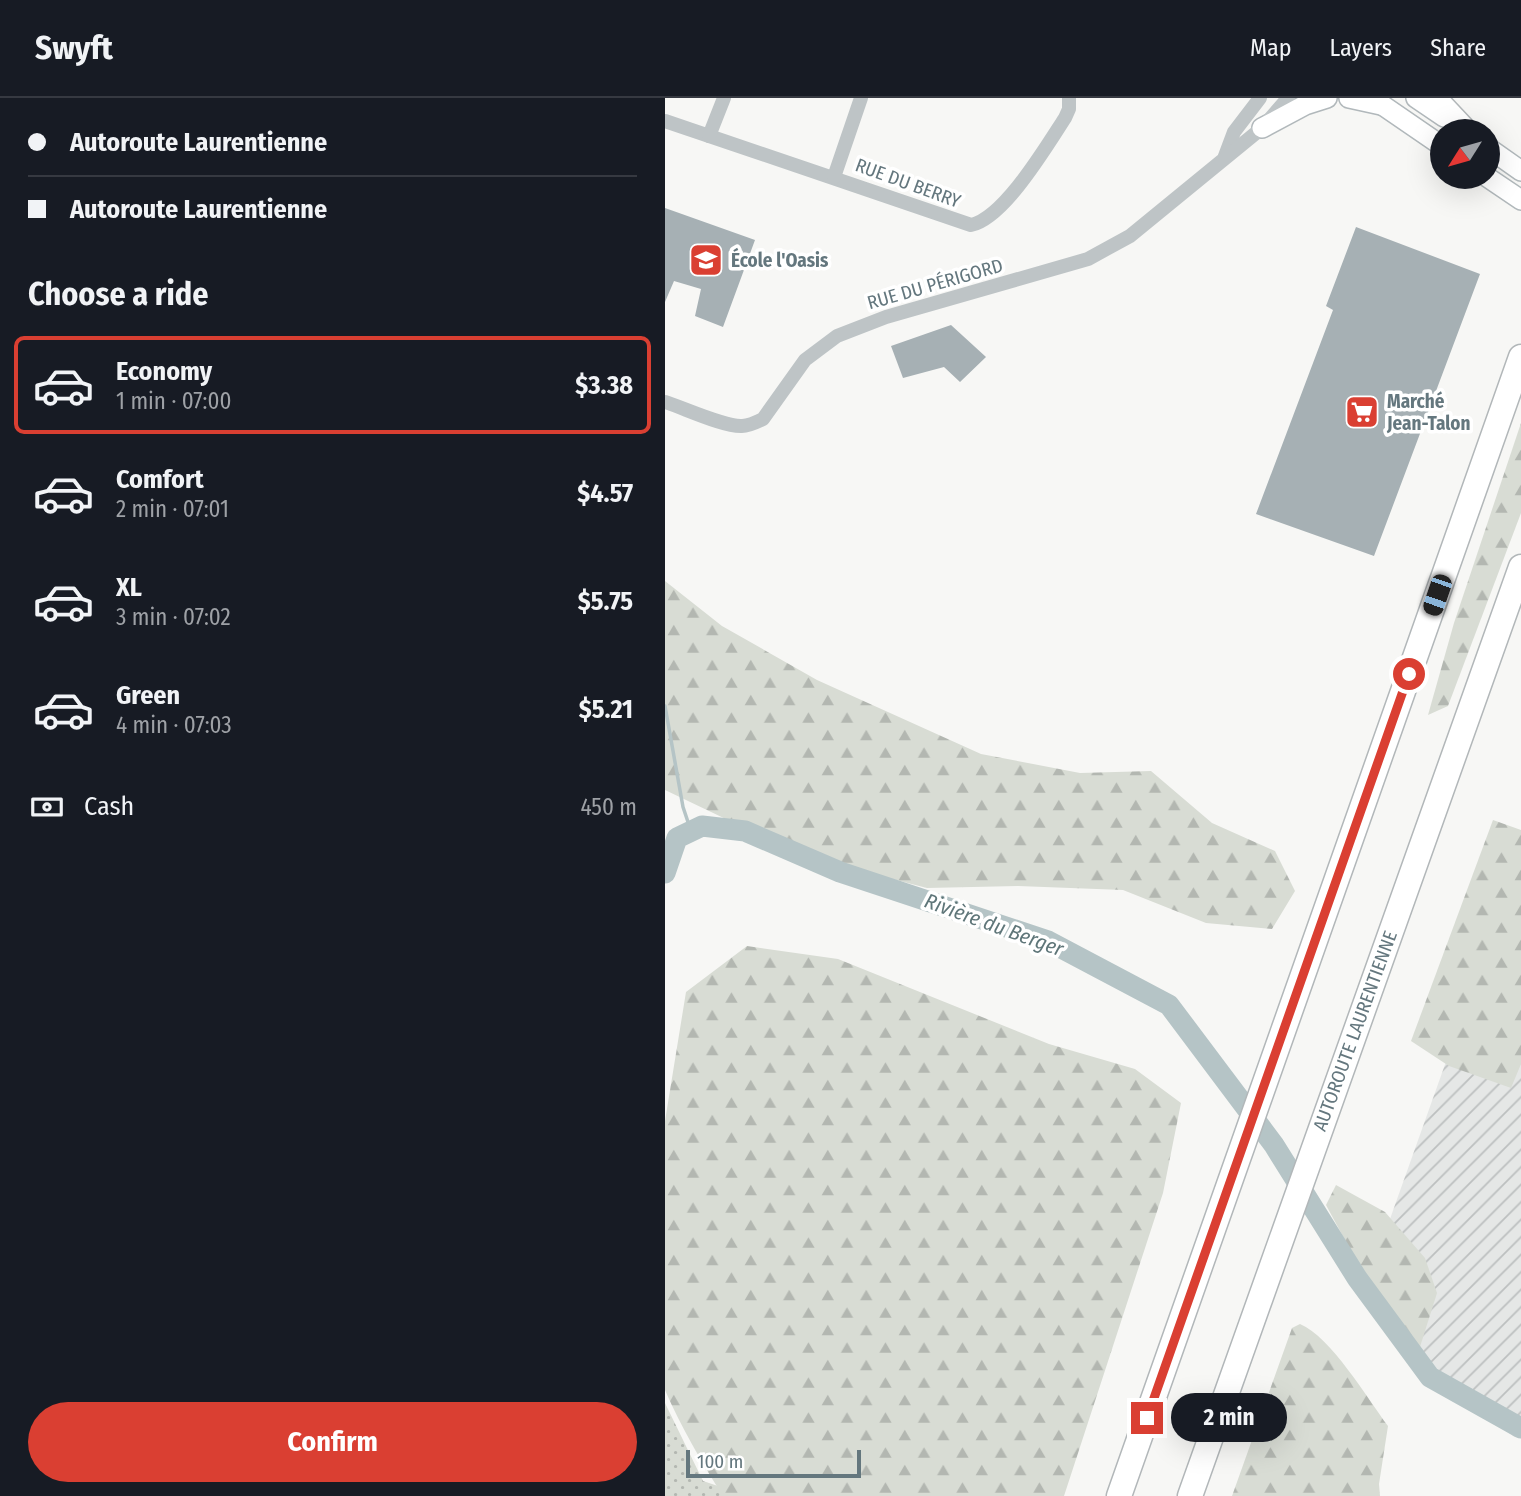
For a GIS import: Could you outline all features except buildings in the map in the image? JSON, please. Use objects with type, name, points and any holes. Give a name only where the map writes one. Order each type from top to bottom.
[{"type":"highway","points":[[1434,98],[1454,119]]},
{"type":"highway","points":[[1119,1496],[1521,357]]},
{"type":"highway","name":"AUTOROUTE LAURENTIENNE","points":[[1190,1496],[1521,567]]},
{"type":"street","points":[[709,136],[724,98]]},
{"type":"street","name":"RUE DU BERRY","points":[[834,177],[861,98]]},
{"type":"street","name":"RUE DU BERRY","points":[[665,121],[971,225],[988,218],[1021,182],[1065,118],[1069,109],[1069,98]]},
{"type":"street","name":"RUE DU PÉRIGORD","points":[[1224,158],[1234,132],[1260,98]]},
{"type":"street","name":"RUE DU PÉRIGORD","points":[[665,402],[731,424],[754,424],[763,419],[805,360],[837,337],[886,317],[1088,259],[1130,236],[1262,128],[1288,98]]},
{"type":"street","points":[[1262,128],[1327,98]]},
{"type":"street","points":[[1349,98],[1376,101],[1430,138]]},
{"type":"street","points":[[1416,98],[1447,119]]},
{"type":"street","points":[[1500,156],[1521,171]]},
{"type":"street","points":[[1500,186],[1521,200]]},
{"type":"shaded area","points":[[1521,851],[1521,1438],[1513,1436],[1417,1370],[1364,1292]]},
{"type":"green space","points":[[1521,423],[1521,513],[1448,706],[1428,715],[1454,623]]},
{"type":"green space","points":[[665,581],[722,626],[817,680],[981,754],[1080,773],[1151,771],[1212,823],[1275,851],[1295,891],[1272,929],[1206,923],[1123,890],[1018,886],[927,888],[803,856],[665,790]]},
{"type":"green space","points":[[1493,820],[1521,830],[1521,1064],[1511,1088],[1449,1066],[1411,1041]]},
{"type":"green space","points":[[747,946],[838,959],[1049,1044],[1135,1069],[1181,1103],[1163,1193],[1064,1496],[723,1496],[699,1457],[665,1390],[665,1121],[686,992]]},
{"type":"green space","points":[[1336,1185],[1385,1212],[1425,1258],[1437,1293],[1419,1350],[1366,1279],[1326,1205]]},
{"type":"green space","points":[[1300,1324],[1324,1341],[1388,1426],[1379,1484],[1380,1496],[1232,1496],[1292,1328]]},
{"type":"green space","points":[[665,1403],[703,1481],[748,1496],[665,1496]]},
{"type":"waterway","points":[[665,706],[683,807],[691,831]]},
{"type":"waterway","name":"Rivière du Berger","points":[[665,873],[677,838],[702,826],[745,831],[840,872],[1048,941],[1169,1005],[1274,1145],[1357,1278],[1430,1377],[1521,1428]]},
{"type":"place","name":"École l'Oasis","points":[[706,260]]},
{"type":"place","name":"Marché Jean-Talon","points":[[1362,412]]},
{"type":"route","points":[[1147,1418],[1409,674]]}]
